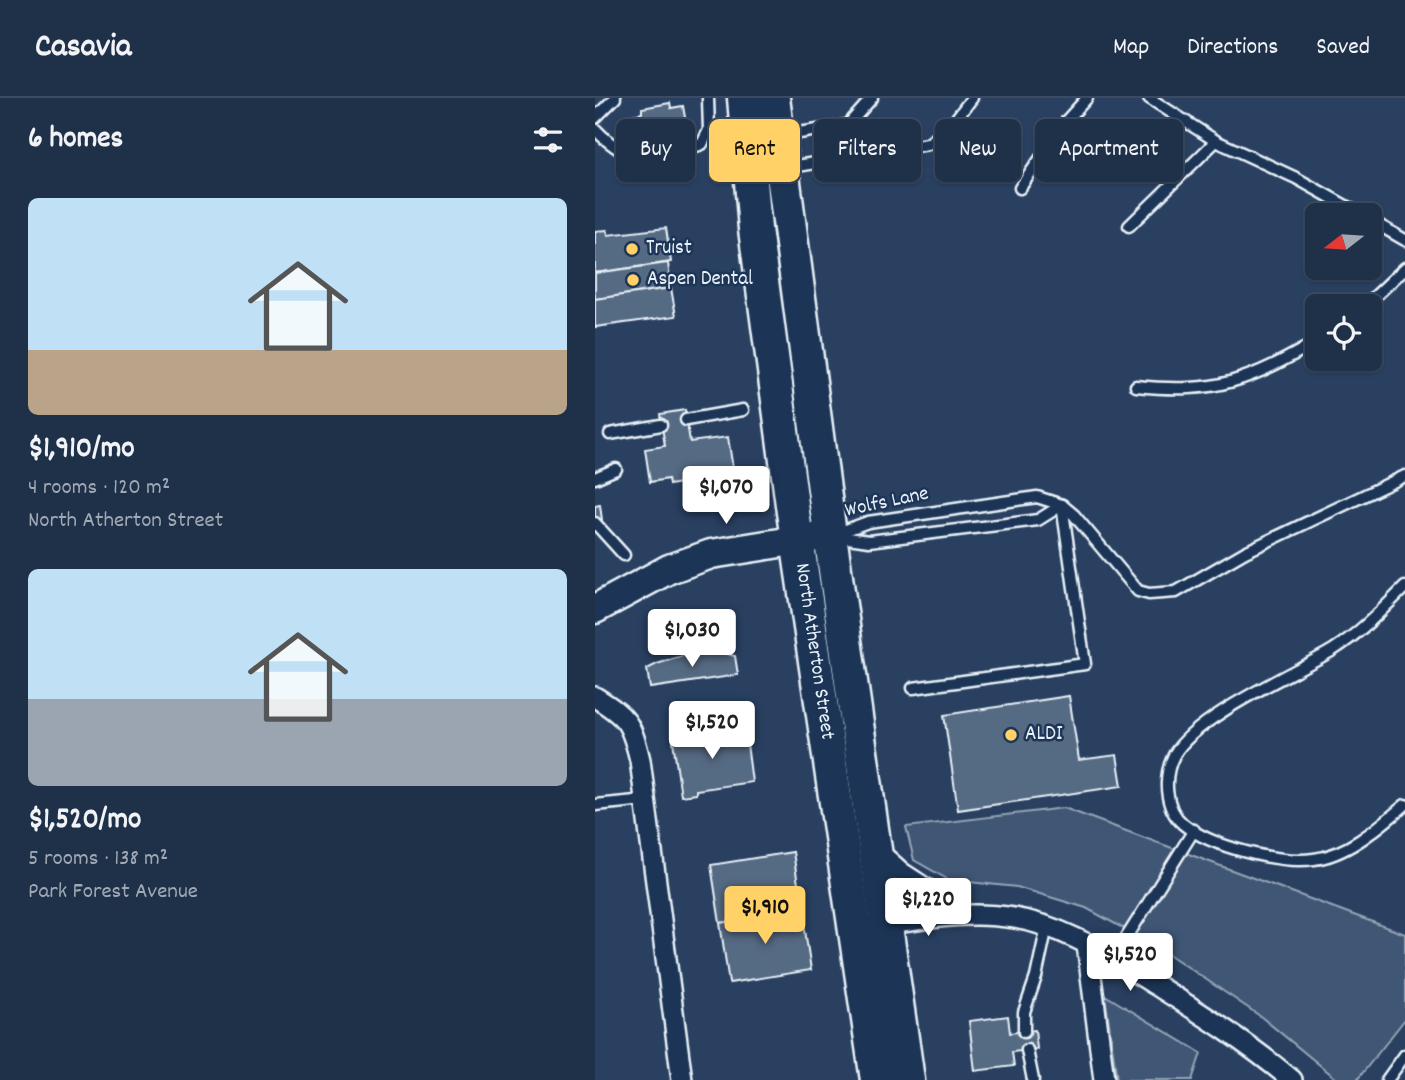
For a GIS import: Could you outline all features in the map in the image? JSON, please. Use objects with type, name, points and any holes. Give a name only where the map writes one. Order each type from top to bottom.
[{"type":"main road","name":"North Atherton Street","points":[[744,98],[755,229],[797,540],[877,1080]]},
{"type":"main road","name":"North Atherton Street","points":[[773,98],[775,119]]},
{"type":"main road","name":"North Atherton Street","points":[[783,182],[908,1080]]},
{"type":"street","points":[[595,609],[669,569],[711,554],[830,535]]},
{"type":"street","points":[[596,697],[623,714],[632,727],[646,800],[682,1080]]},
{"type":"street","points":[[875,849],[911,880],[965,914]]},
{"type":"street","points":[[855,930],[965,914],[1013,918],[1047,926],[1087,944],[1212,1020],[1291,1080]]},
{"type":"street","points":[[1087,944],[1104,1080]]},
{"type":"lane","points":[[595,118],[614,98]]},
{"type":"lane","points":[[695,146],[702,144],[709,130],[708,98]]},
{"type":"lane","points":[[800,133],[848,125],[872,98]]},
{"type":"lane","points":[[800,166],[928,144],[950,127],[972,98]]},
{"type":"lane","points":[[1020,188],[1067,120],[1087,98]]},
{"type":"lane","points":[[1149,98],[1216,141],[1296,178],[1341,203]]},
{"type":"lane","points":[[595,129],[616,148]]},
{"type":"lane","points":[[1129,226],[1216,141]]},
{"type":"lane","points":[[1383,227],[1405,240]]},
{"type":"lane","points":[[1378,294],[1405,268]]},
{"type":"lane","points":[[1136,386],[1197,390],[1226,385],[1265,369],[1305,348]]},
{"type":"lane","points":[[686,420],[743,410]]},
{"type":"lane","points":[[610,434],[661,425]]},
{"type":"lane","points":[[595,478],[616,469]]},
{"type":"lane","points":[[1062,505],[1074,514],[1138,591],[1162,595],[1188,586],[1245,552],[1405,476]]},
{"type":"lane","name":"Wolfs Lane","points":[[830,535],[869,522],[1037,497],[1062,505]]},
{"type":"lane","points":[[913,688],[1085,664],[1062,505]]},
{"type":"lane","name":"Wolfs Lane","points":[[830,535],[869,541],[1025,522],[1038,520],[1062,505]]},
{"type":"lane","points":[[595,523],[625,555]]},
{"type":"lane","points":[[1405,587],[1359,630],[1335,648],[1219,715],[1184,743],[1169,768],[1168,796],[1176,817],[1193,830],[1273,860],[1316,859],[1347,847],[1405,805]]},
{"type":"lane","points":[[595,805],[646,800]]},
{"type":"lane","points":[[1112,959],[1193,830]]},
{"type":"lane","points":[[1024,1032],[1024,1012],[1036,977],[1047,926]]},
{"type":"lane","points":[[1027,1050],[1033,1080]]},
{"type":"lane","points":[[1387,1080],[1405,1055]]},
{"type":"shaded area","points":[[1064,808],[1405,934],[1405,1019],[1357,1080],[1338,1080],[1260,1016],[1158,947],[1086,908],[1017,887],[949,880],[914,860],[906,827]]},
{"type":"shaded area","points":[[1105,995],[1201,1053],[1192,1080],[1117,1080]]},
{"type":"building","points":[[670,103],[671,108],[683,106],[685,119],[632,119],[631,115],[642,113],[642,108]]},
{"type":"building","name":"Truist","points":[[666,228],[671,262],[595,273],[595,231],[607,230],[608,235]]},
{"type":"building","name":"Aspen Dental","points":[[668,263],[671,288],[595,299],[595,273]]},
{"type":"building","points":[[671,288],[676,316],[595,327],[595,299]]},
{"type":"building","points":[[685,410],[690,442],[728,437],[733,469],[696,475],[697,480],[669,485],[668,479],[650,482],[645,449],[665,446],[660,414]]},
{"type":"building","points":[[600,505],[602,520],[595,521],[595,506]]},
{"type":"building","points":[[724,653],[735,656],[738,675],[650,688],[647,669],[657,664],[689,654]]},
{"type":"building","name":"ALDI","points":[[1069,696],[1079,760],[1117,755],[1122,786],[958,810],[944,715]]},
{"type":"building","points":[[728,729],[729,738],[746,736],[752,782],[696,790],[696,794],[681,796],[673,741],[691,738],[691,734]]},
{"type":"building","points":[[793,852],[802,910],[720,923],[711,865]]},
{"type":"building","points":[[802,910],[811,970],[729,983],[720,923]]},
{"type":"building","points":[[1008,1016],[1010,1033],[1035,1030],[1037,1049],[1012,1052],[1014,1066],[975,1071],[969,1021]]},
{"type":"place","name":"Truist","points":[[632,249]]},
{"type":"place","name":"Aspen Dental","points":[[633,280]]},
{"type":"place","name":"ALDI","points":[[1011,735]]}]
